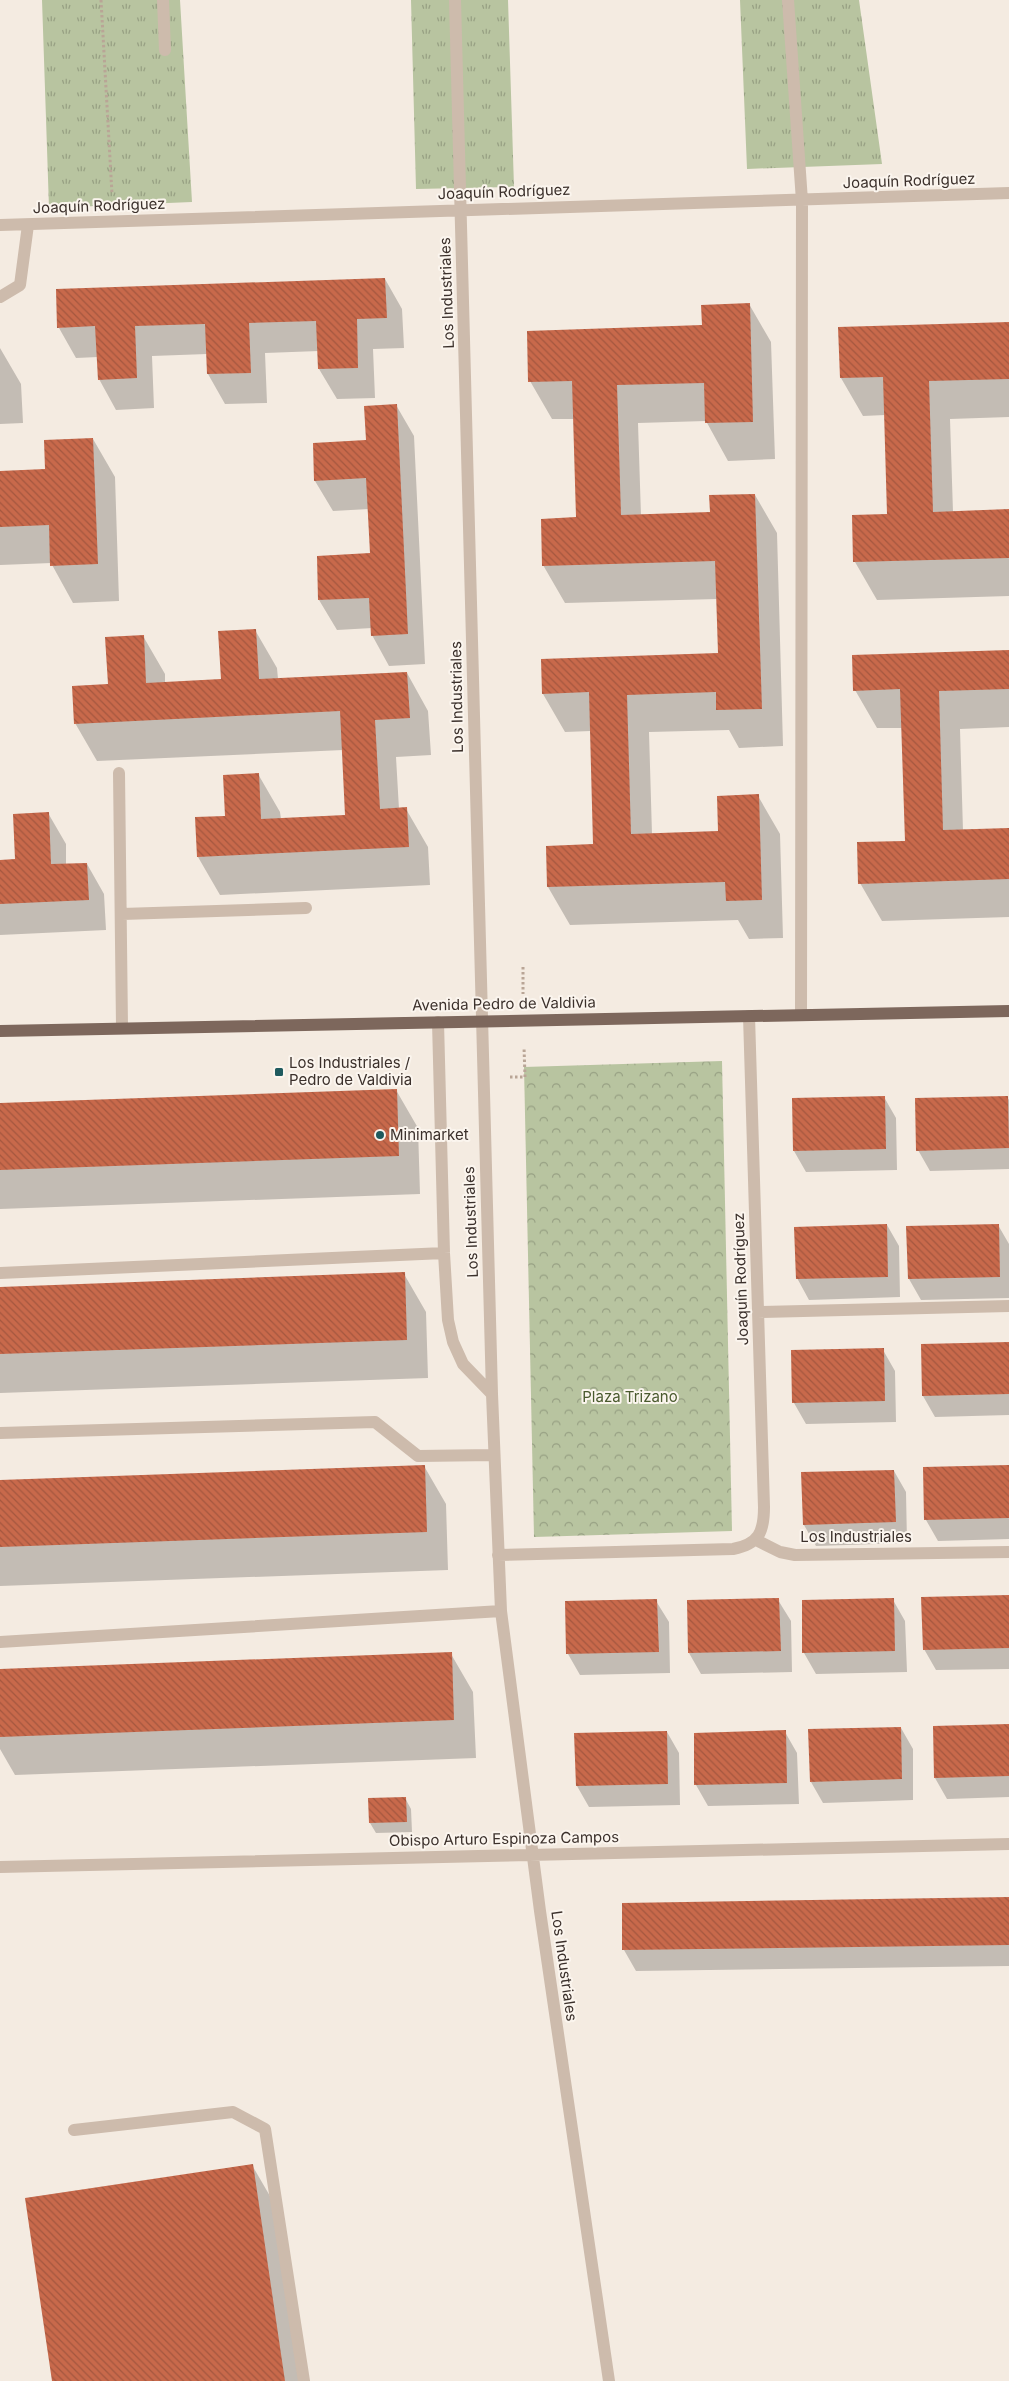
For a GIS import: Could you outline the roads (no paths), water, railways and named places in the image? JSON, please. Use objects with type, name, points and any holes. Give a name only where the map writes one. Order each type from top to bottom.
[{"type":"main road","name":"Avenida Pedro de Valdivia","points":[[0,1031],[122,1027],[1009,1011]]},
{"type":"street","points":[[163,0],[166,50]]},
{"type":"street","name":"Los Industriales","points":[[455,0],[492,1394],[501,1611],[532,1854],[609,2381]]},
{"type":"street","points":[[788,0],[802,201],[801,1015]]},
{"type":"street","name":"Joaquín Rodríguez","points":[[0,225],[1009,193]]},
{"type":"street","points":[[0,298],[20,285],[28,224]]},
{"type":"street","points":[[119,772],[122,1027]]},
{"type":"street","points":[[122,914],[306,908]]},
{"type":"street","name":"Joaquín Rodríguez","points":[[749,1016],[764,1507],[763,1529],[756,1540]]},
{"type":"street","name":"Los Industriales","points":[[438,1022],[444,1253],[448,1320],[453,1342],[462,1364],[492,1394]]},
{"type":"street","points":[[0,1273],[444,1253]]},
{"type":"street","points":[[758,1312],[1009,1306]]},
{"type":"street","points":[[0,1433],[375,1422],[418,1456],[494,1455]]},
{"type":"street","points":[[498,1555],[733,1549],[746,1547],[756,1540]]},
{"type":"street","name":"Los Industriales","points":[[756,1540],[780,1552],[795,1555],[1009,1552]]},
{"type":"street","points":[[0,1642],[501,1611]]},
{"type":"street","name":"Obispo Arturo Espinoza Campos","points":[[0,1867],[1009,1844]]},
{"type":"street","points":[[74,2130],[233,2112],[265,2129],[304,2381]]},
{"type":"place","name":"Los Industriales / Pedro de Valdivia","points":[[279,1072]]},
{"type":"place","name":"Minimarket","points":[[380,1135]]},
{"type":"park label","name":"Plaza Trizano","points":[[630,1397]]}]
